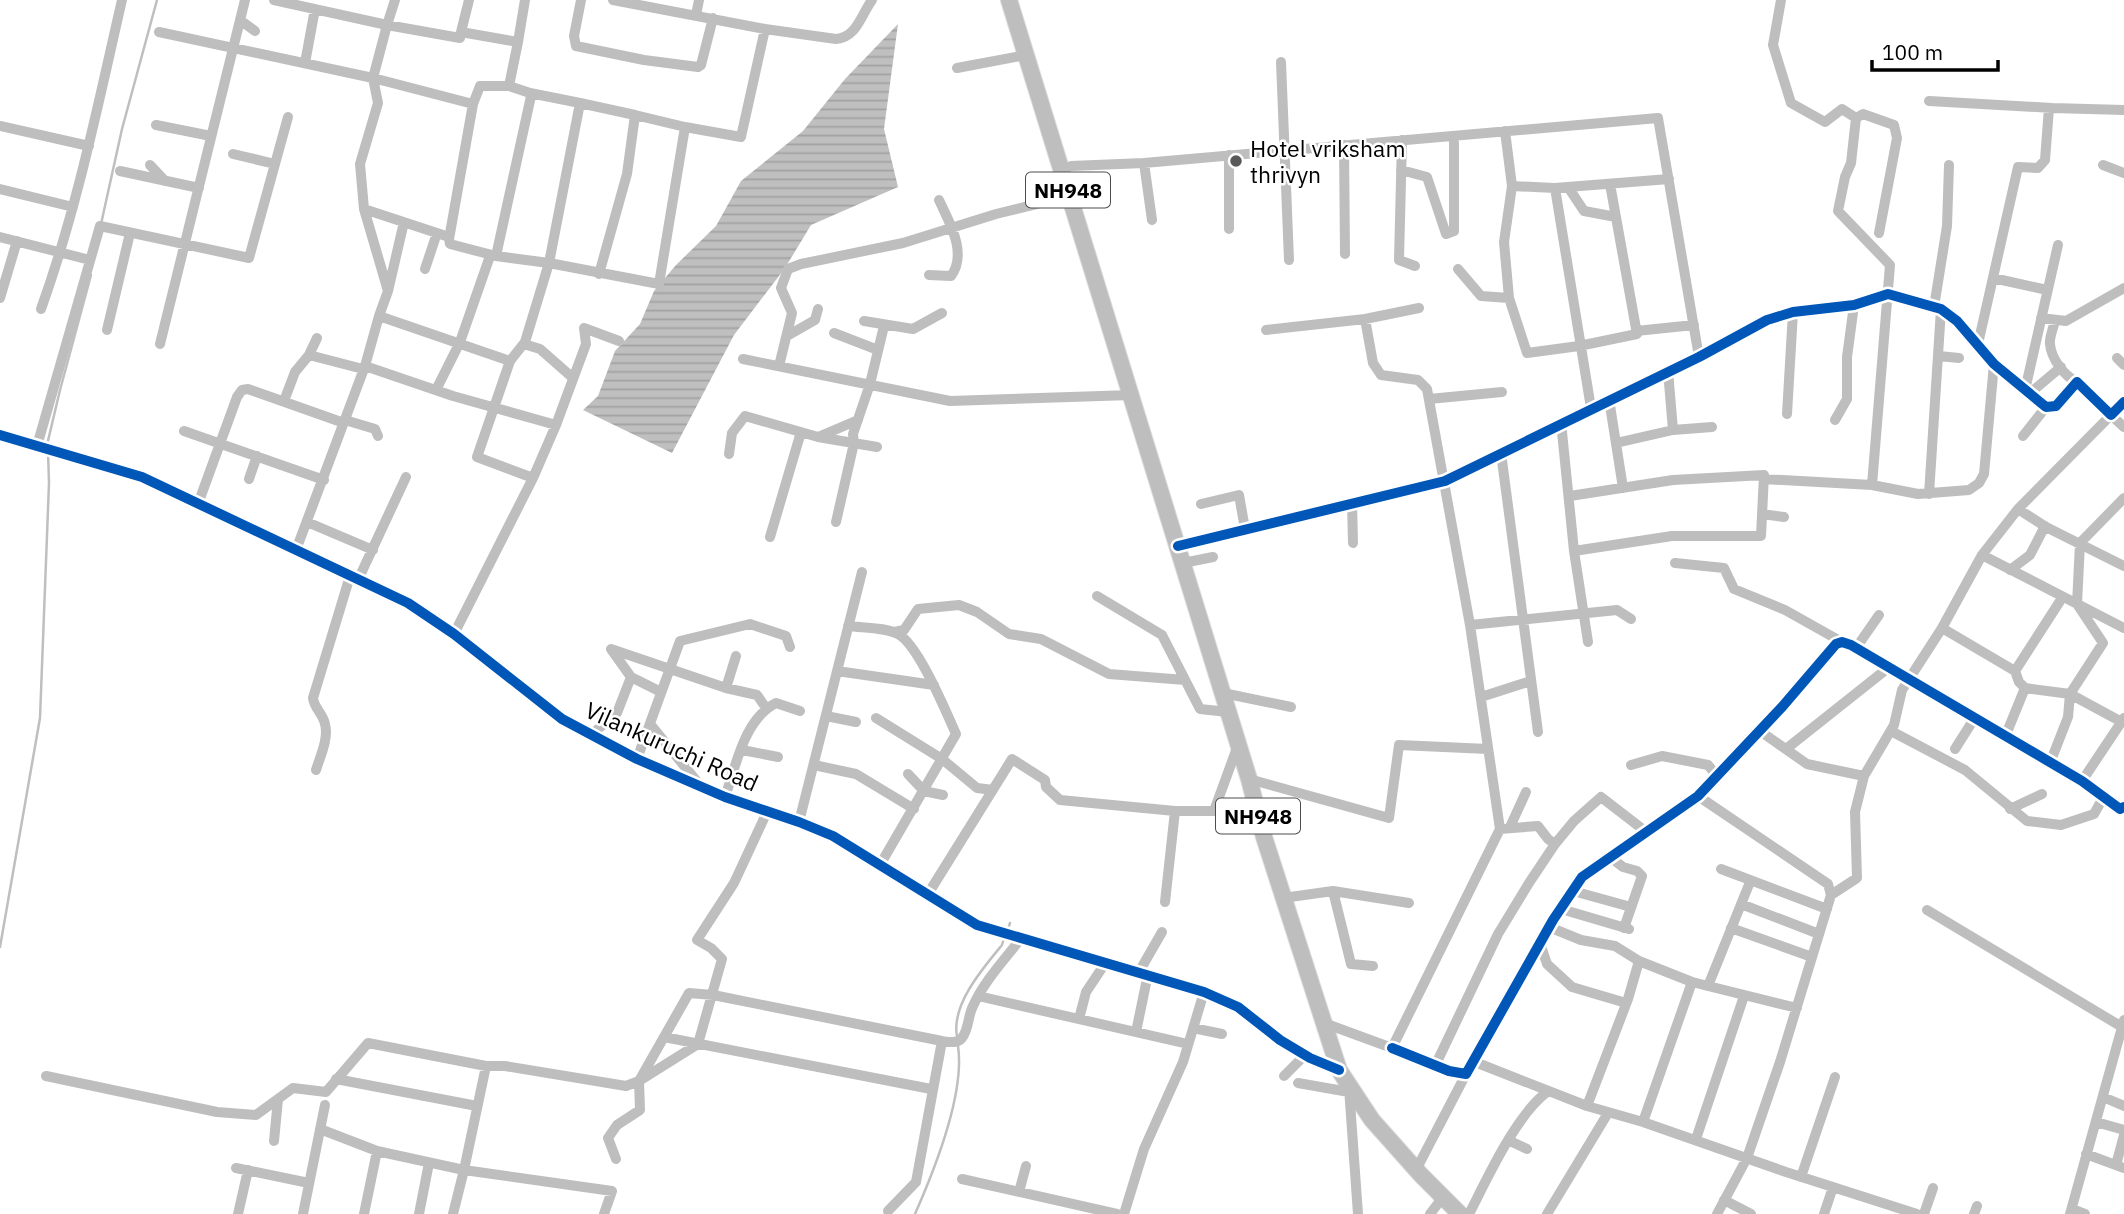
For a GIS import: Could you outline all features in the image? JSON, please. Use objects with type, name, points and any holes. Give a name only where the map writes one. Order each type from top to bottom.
[{"type":"highway","name":"NH948","points":[[1016,5],[1026,55],[1096,287],[1130,387],[1264,836],[1339,1070],[1371,1120],[1460,1214]]},
{"type":"highway","name":"NH948","points":[[1016,5],[1071,166],[1117,319],[1130,387]]},
{"type":"street","points":[[41,309],[61,253],[89,146],[122,0]]},
{"type":"street","points":[[160,344],[246,0]]},
{"type":"street","points":[[274,0],[460,38],[469,0]]},
{"type":"street","points":[[388,291],[364,209],[360,164],[378,103],[373,78],[395,0]]},
{"type":"street","points":[[509,86],[525,0]]},
{"type":"street","points":[[581,0],[574,36],[576,46],[644,60],[701,65],[713,18]]},
{"type":"street","points":[[613,0],[765,29],[846,38],[853,32],[872,0]]},
{"type":"street","points":[[696,15],[699,0]]},
{"type":"street","points":[[1781,0],[1773,44],[1791,103],[1825,122],[1842,109],[1856,118]]},
{"type":"street","points":[[306,62],[316,9]]},
{"type":"street","points":[[240,20],[255,31]]},
{"type":"street","points":[[685,127],[659,284],[549,263],[493,256],[450,244],[449,237],[473,104],[480,86],[509,86],[530,93],[741,137],[765,29]]},
{"type":"street","points":[[159,32],[306,62],[473,104]]},
{"type":"street","points":[[461,32],[518,42]]},
{"type":"street","points":[[957,68],[1026,55]]},
{"type":"street","points":[[1281,62],[1289,260]]},
{"type":"street","points":[[436,390],[460,342],[493,256],[530,93]]},
{"type":"street","points":[[1929,101],[2117,111],[2124,106]]},
{"type":"street","points":[[533,478],[477,457],[510,361],[524,344],[549,263],[580,103]]},
{"type":"street","points":[[1978,344],[2018,167],[2038,167],[2045,160],[2049,108]]},
{"type":"street","points":[[1856,118],[1863,114],[1894,125],[1897,138],[1879,233]]},
{"type":"street","points":[[599,274],[627,174],[635,116]]},
{"type":"street","points":[[44,448],[90,260],[102,227],[249,258],[288,117]]},
{"type":"street","points":[[1071,166],[1144,163],[1658,118],[1699,357]]},
{"type":"street","points":[[1856,118],[1852,163],[1845,177],[1838,211],[1890,265],[1882,337],[1872,485]]},
{"type":"street","points":[[156,125],[211,136]]},
{"type":"street","points":[[0,126],[89,146]]},
{"type":"street","points":[[1505,131],[1512,186],[1504,242],[1509,298],[1527,353],[1637,334],[1610,184]]},
{"type":"street","points":[[1402,140],[1399,260],[1415,265]]},
{"type":"street","points":[[1401,170],[1427,177],[1446,234],[1454,231],[1454,143]]},
{"type":"street","points":[[1344,145],[1345,254]]},
{"type":"street","points":[[233,154],[275,163]]},
{"type":"street","points":[[1229,229],[1230,155]]},
{"type":"street","points":[[1144,163],[1152,220]]},
{"type":"street","points":[[1928,494],[1939,356],[1938,308],[1947,226],[1949,164]]},
{"type":"street","points":[[150,165],[165,181]]},
{"type":"street","points":[[2103,165],[2124,173]]},
{"type":"street","points":[[120,171],[198,188]]},
{"type":"street","points":[[1512,186],[1555,188],[1669,179]]},
{"type":"street","points":[[1568,187],[1584,211],[1616,217]]},
{"type":"street","points":[[1555,188],[1591,408]]},
{"type":"street","points":[[0,189],[73,207]]},
{"type":"street","points":[[779,366],[792,313],[781,288],[788,269],[903,243],[996,214],[1070,196]]},
{"type":"street","points":[[929,275],[951,276],[956,270],[959,249],[939,200]]},
{"type":"street","points":[[364,209],[449,237]]},
{"type":"street","points":[[296,550],[364,367],[388,291],[404,222]]},
{"type":"street","points":[[107,330],[130,233]]},
{"type":"street","points":[[425,269],[437,233]]},
{"type":"street","points":[[0,237],[90,260]]},
{"type":"street","points":[[0,298],[17,241]]},
{"type":"street","points":[[2027,392],[2058,245]]},
{"type":"street","points":[[1458,269],[1481,296],[1509,298]]},
{"type":"street","points":[[1993,278],[2047,290]]},
{"type":"street","points":[[2041,318],[2066,321],[2124,288]]},
{"type":"street","points":[[1178,546],[1445,481],[1561,422],[1699,357],[1767,320],[1793,312],[1853,305],[1888,294],[1938,308],[1957,321],[1994,364],[2046,407],[2056,406],[2077,382]]},
{"type":"street","points":[[1835,420],[1847,399],[1847,357],[1853,305]]},
{"type":"street","points":[[1266,330],[1365,319],[1419,308]]},
{"type":"street","points":[[786,335],[815,320],[818,309]]},
{"type":"street","points":[[1787,414],[1793,312]]},
{"type":"street","points":[[863,321],[914,329],[943,313]]},
{"type":"street","points":[[379,316],[510,361]]},
{"type":"street","points":[[1365,319],[1373,363],[1381,375],[1418,380],[1427,389],[1470,625],[1488,749],[1505,828]]},
{"type":"street","points":[[2055,320],[2050,343],[2061,368],[2124,427]]},
{"type":"street","points":[[1636,331],[1694,325]]},
{"type":"street","points":[[836,522],[855,443],[853,434],[870,384],[884,326]]},
{"type":"street","points":[[453,634],[533,478],[556,425],[586,344],[584,328],[619,341]]},
{"type":"street","points":[[834,333],[878,350]]},
{"type":"street","points":[[284,401],[295,372],[309,355],[317,338]]},
{"type":"street","points":[[524,344],[540,349],[573,378]]},
{"type":"street","points":[[309,355],[364,367],[556,425]]},
{"type":"street","points":[[1939,356],[1959,358]]},
{"type":"street","points":[[743,359],[950,401],[1130,387]]},
{"type":"street","points":[[1763,479],[1872,485],[1928,494],[1969,490],[1979,483],[1984,474],[1994,364]]},
{"type":"street","points":[[2027,392],[2061,368]]},
{"type":"street","points":[[1668,371],[1673,430]]},
{"type":"street","points":[[198,504],[237,397],[242,390],[248,389],[375,429],[378,436]]},
{"type":"street","points":[[1429,399],[1502,392]]},
{"type":"street","points":[[1609,399],[1623,488]]},
{"type":"street","points":[[1831,895],[1857,878],[1855,812],[1864,776],[1891,731],[1902,690],[1942,628],[1982,555],[2018,509],[2124,402]]},
{"type":"street","points":[[2023,436],[2046,407]]},
{"type":"street","points":[[729,454],[733,433],[745,416],[818,437],[877,447]]},
{"type":"street","points":[[818,437],[858,420]]},
{"type":"street","points":[[1561,422],[1574,551],[1588,642]]},
{"type":"street","points":[[1616,443],[1673,430],[1712,427]]},
{"type":"street","points":[[184,431],[324,480]]},
{"type":"street","points":[[770,537],[801,432]]},
{"type":"street","name":"Vilankuruchi Road","points":[[0,435],[142,477],[408,603],[453,634],[562,719],[638,759],[725,797],[833,836],[977,925],[1204,992],[1238,1007],[1280,1040],[1339,1070]]},
{"type":"street","points":[[1501,453],[1538,732]]},
{"type":"street","points":[[249,479],[257,456]]},
{"type":"street","points":[[1570,496],[1673,480],[1764,475],[1761,536],[1672,536],[1574,551]]},
{"type":"street","points":[[316,770],[326,729],[313,698],[354,578],[373,550],[406,477]]},
{"type":"street","points":[[1201,505],[1239,495],[1245,529]]},
{"type":"street","points":[[2050,763],[2068,717],[2070,694],[2103,643],[2077,604],[2080,543],[2124,498]]},
{"type":"street","points":[[1352,502],[1353,543]]},
{"type":"street","points":[[2018,509],[2045,526],[2124,566]]},
{"type":"street","points":[[1762,514],[1784,517]]},
{"type":"street","points":[[307,522],[373,550]]},
{"type":"street","points":[[2010,570],[2030,555],[2045,526]]},
{"type":"street","points":[[1982,555],[2124,628]]},
{"type":"street","points":[[1183,563],[1213,557]]},
{"type":"street","points":[[1675,563],[1724,568],[1734,589],[1785,610],[1856,648],[2123,809]]},
{"type":"street","points":[[799,822],[862,572]]},
{"type":"street","points":[[1097,596],[1162,635],[1200,709],[1228,712]]},
{"type":"street","points":[[2015,671],[2062,598]]},
{"type":"street","points":[[848,626],[894,632],[904,630],[918,609],[959,605],[977,611],[1009,634],[1041,639],[1109,674],[1185,680]]},
{"type":"street","points":[[1470,625],[1617,610],[1631,619]]},
{"type":"street","points":[[1856,648],[1879,615]]},
{"type":"street","points":[[638,759],[680,641],[750,624],[786,636],[790,647]]},
{"type":"street","points":[[1942,628],[2015,671],[2019,682],[2025,688],[2070,694],[2123,720],[2082,782]]},
{"type":"street","points":[[880,865],[956,734],[934,685],[905,638],[894,632]]},
{"type":"street","points":[[1416,1170],[1466,1074],[1549,927],[1582,877],[1698,796],[1797,691],[1821,660],[1836,644],[1842,642]]},
{"type":"street","points":[[662,692],[631,677],[611,649],[726,688],[757,695],[765,708]]},
{"type":"street","points":[[726,688],[736,656]]},
{"type":"street","points":[[1786,749],[1888,668]]},
{"type":"street","points":[[837,671],[934,685]]},
{"type":"street","points":[[592,734],[617,713],[631,677]]},
{"type":"street","points":[[1480,697],[1531,681]]},
{"type":"street","points":[[2005,737],[2025,688]]},
{"type":"street","points":[[1223,693],[1291,707]]},
{"type":"street","points":[[725,797],[750,729],[765,708],[776,703],[800,710]]},
{"type":"street","points":[[826,716],[856,722]]},
{"type":"street","points":[[876,718],[942,759],[977,788],[993,790]]},
{"type":"street","points":[[1955,749],[1974,719]]},
{"type":"street","points":[[650,724],[702,787]]},
{"type":"street","points":[[1760,731],[1807,764],[1864,776]]},
{"type":"street","points":[[1891,731],[1965,770],[2027,821],[2061,825],[2094,814],[2104,798]]},
{"type":"street","points":[[928,894],[1012,760],[1045,780],[1046,787],[1060,800],[1175,811],[1214,811],[1238,744]]},
{"type":"street","points":[[1249,779],[1389,818],[1399,745],[1488,749]]},
{"type":"street","points":[[742,750],[778,757]]},
{"type":"street","points":[[1631,765],[1662,757],[1708,765],[1717,775]]},
{"type":"street","points":[[814,765],[856,774],[914,809]]},
{"type":"street","points":[[908,774],[924,791],[943,795]]},
{"type":"street","points":[[1392,1048],[1526,792]]},
{"type":"street","points":[[2010,809],[2042,794]]},
{"type":"street","points":[[1698,796],[1828,884],[1831,895],[1747,1158],[1717,1214]]},
{"type":"street","points":[[1435,1066],[1498,934],[1555,844],[1574,821],[1601,797],[1645,831]]},
{"type":"street","points":[[1166,902],[1175,811]]},
{"type":"street","points":[[46,1076],[217,1112],[256,1115],[293,1088],[326,1092],[369,1043],[486,1066],[505,1066],[626,1086],[639,1081],[698,1044],[722,959],[696,940],[734,883],[767,812]]},
{"type":"street","points":[[1505,828],[1538,826],[1555,844]]},
{"type":"street","points":[[1561,909],[1627,928],[1642,876],[1610,857]]},
{"type":"street","points":[[1721,869],[1749,882],[1827,909]]},
{"type":"street","points":[[1708,986],[1749,882]]},
{"type":"street","points":[[1333,891],[1351,964],[1373,966]]},
{"type":"street","points":[[1283,898],[1333,891],[1409,903]]},
{"type":"street","points":[[1573,891],[1631,907]]},
{"type":"street","points":[[1741,904],[1819,934]]},
{"type":"street","points":[[1927,910],[2123,1024],[2071,1211],[2085,1214]]},
{"type":"street","points":[[1549,927],[1581,940],[1615,946],[1639,961],[1692,982],[1797,1008]]},
{"type":"street","points":[[1731,928],[1812,957]]},
{"type":"street","points":[[1136,1032],[1144,973],[1161,932]]},
{"type":"street","points":[[616,1159],[608,1138],[617,1125],[640,1110],[639,1081],[689,993],[713,995],[942,1041],[959,1041],[978,996],[1023,937]]},
{"type":"street","points":[[1540,943],[1547,964],[1572,987],[1626,1003]]},
{"type":"street","points":[[1587,1106],[1639,961]]},
{"type":"street","points":[[1079,1019],[1086,992],[1106,962]]},
{"type":"street","points":[[1643,1122],[1692,982]]},
{"type":"street","points":[[1124,1214],[1144,1149],[1183,1062],[1204,992]]},
{"type":"street","points":[[978,996],[1188,1044]]},
{"type":"street","points":[[1696,1139],[1744,996]]},
{"type":"street","points":[[1324,1023],[1435,1066],[1466,1074]]},
{"type":"street","points":[[1193,1028],[1222,1034]]},
{"type":"street","points":[[664,1037],[931,1089]]},
{"type":"street","points":[[888,1211],[916,1182],[931,1089],[942,1041]]},
{"type":"street","points":[[1284,1076],[1305,1055]]},
{"type":"street","points":[[1475,1062],[1587,1106],[1696,1139],[1801,1177],[1917,1214]]},
{"type":"street","points":[[453,1214],[486,1066]]},
{"type":"street","points":[[1801,1177],[1835,1077]]},
{"type":"street","points":[[336,1079],[477,1106]]},
{"type":"street","points":[[1298,1083],[1349,1089],[1358,1214]]},
{"type":"street","points":[[1469,1214],[1526,1115],[1547,1092]]},
{"type":"street","points":[[2103,1097],[2124,1106]]},
{"type":"street","points":[[274,1141],[278,1099]]},
{"type":"street","points":[[303,1214],[325,1105]]},
{"type":"street","points":[[1547,1214],[1608,1113]]},
{"type":"street","points":[[2086,1154],[2120,1167],[2124,1133],[2095,1122]]},
{"type":"street","points":[[320,1129],[377,1151],[429,1163],[612,1191],[604,1214]]},
{"type":"street","points":[[1510,1141],[1527,1149]]},
{"type":"street","points":[[364,1214],[377,1151]]},
{"type":"street","points":[[419,1214],[429,1163]]},
{"type":"street","points":[[1019,1192],[1026,1166]]},
{"type":"street","points":[[236,1168],[309,1183]]},
{"type":"street","points":[[239,1214],[248,1170]]},
{"type":"street","points":[[962,1179],[1117,1214]]},
{"type":"street","points":[[1824,1214],[1833,1187]]},
{"type":"street","points":[[1924,1214],[1933,1188]]},
{"type":"street","points":[[1430,1214],[1443,1197]]},
{"type":"street","points":[[1724,1200],[1751,1214]]},
{"type":"street","points":[[1873,1214],[1878,1201]]},
{"type":"shaded area","points":[[898,24],[884,129],[898,187],[811,225],[785,268],[734,335],[672,453],[583,410],[598,396],[615,351],[640,324],[654,291],[716,226],[741,181],[803,131],[845,79]]},
{"type":"waterway","points":[[101,224],[122,129],[157,0]]},
{"type":"waterway","points":[[47,445],[91,275]]},
{"type":"waterway","points":[[0,947],[40,718],[48,451]]},
{"type":"waterway","points":[[1007,932],[1010,923]]},
{"type":"waterway","points":[[957,1036],[956,1024],[964,1000],[978,976],[1002,945],[1004,938]]},
{"type":"waterway","points":[[915,1214],[946,1132],[957,1086],[958,1046]]},
{"type":"cycle path","points":[[1178,546],[1445,481],[1699,357],[1767,320],[1793,312],[1854,305],[1888,294],[1941,309],[1957,321],[1994,364],[2046,407],[2056,406],[2077,382],[2111,415],[2124,402]]},
{"type":"cycle path","points":[[0,435],[142,477],[408,603],[454,634],[562,719],[637,759],[725,797],[833,836],[977,925],[1204,992],[1238,1007],[1280,1040],[1310,1058],[1339,1070]]},
{"type":"cycle path","points":[[1392,1048],[1449,1071],[1466,1074],[1553,920],[1582,877],[1698,796],[1782,707],[1836,644],[1842,642],[2082,781],[2120,809],[2124,807]]},
{"type":"place","name":"Hotel vriksham thrivyn","points":[[1236,161]]}]
